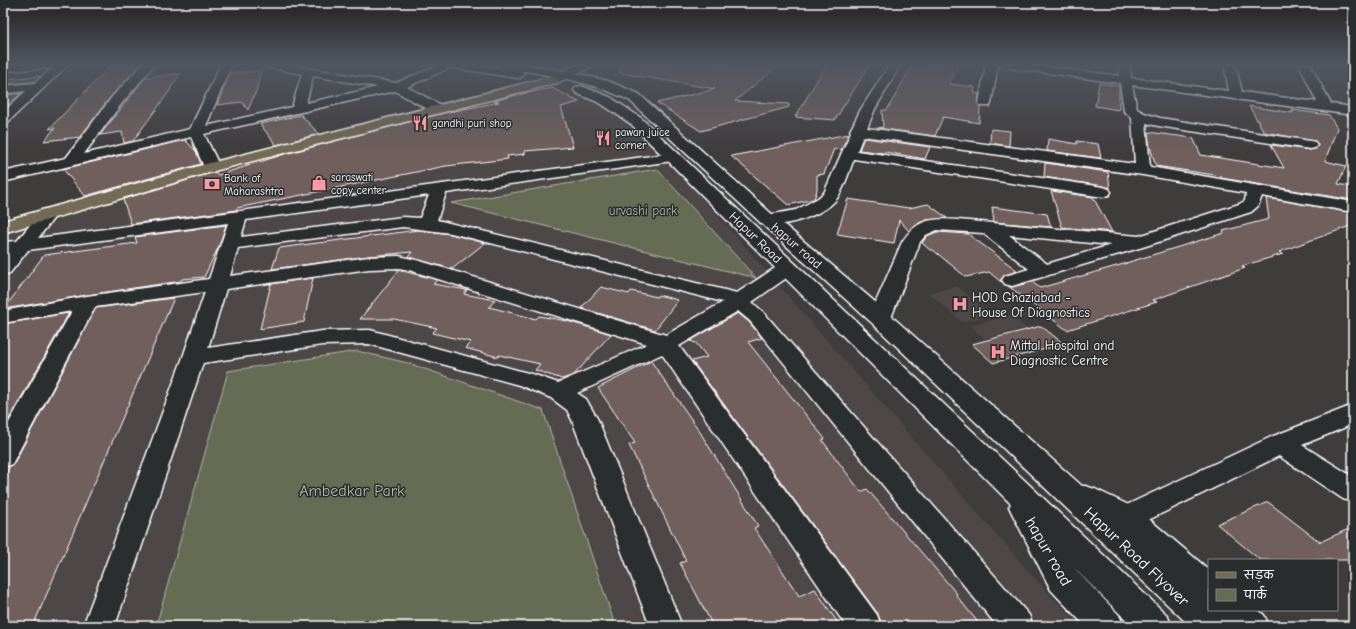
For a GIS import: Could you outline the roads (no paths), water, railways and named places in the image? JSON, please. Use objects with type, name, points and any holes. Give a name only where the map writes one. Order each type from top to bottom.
[{"type":"main road","points":[[3,227],[212,167],[498,93]]},
{"type":"main road","name":"Hapur Road","points":[[590,93],[605,100],[636,122],[674,157],[1014,489]]},
{"type":"main road","name":"hapur road","points":[[626,93],[634,98],[768,220],[880,318],[1060,485]]},
{"type":"main road","points":[[1060,485],[1126,518],[1196,594]]},
{"type":"main road","name":"Hapur Road Flyover","points":[[1060,485],[1196,594],[1214,626]]},
{"type":"main road","points":[[1014,489],[1152,623]]},
{"type":"main road","name":"hapur road","points":[[1014,489],[1063,580],[1107,626]]},
{"type":"main road","points":[[1234,611],[1252,626]]},
{"type":"street","points":[[5,116],[31,93]]},
{"type":"street","points":[[71,161],[123,93]]},
{"type":"street","points":[[212,167],[196,132],[213,93]]},
{"type":"street","points":[[298,109],[302,93]]},
{"type":"street","points":[[3,177],[368,93]]},
{"type":"street","points":[[409,93],[438,109]]},
{"type":"street","points":[[768,220],[799,215],[813,210],[823,204],[830,195],[857,131],[877,93]]},
{"type":"street","points":[[985,103],[987,93]]},
{"type":"street","points":[[1128,93],[1131,111],[1139,116],[1158,122],[1310,145]]},
{"type":"street","points":[[1224,93],[1353,111]]},
{"type":"street","points":[[1319,93],[1326,107]]},
{"type":"street","points":[[1139,116],[1143,170]]},
{"type":"street","points":[[857,131],[1143,170],[1353,207]]},
{"type":"street","points":[[848,154],[1103,192]]},
{"type":"street","points":[[13,247],[674,157]]},
{"type":"street","points":[[427,224],[439,189]]},
{"type":"street","points":[[1012,280],[1140,242],[1245,208],[1252,204],[1254,200],[1254,189]]},
{"type":"street","points":[[3,269],[13,247],[48,214]]},
{"type":"street","points":[[99,626],[194,357],[239,216]]},
{"type":"street","points":[[230,244],[403,222],[427,224],[451,228],[705,291],[739,301],[757,317],[1016,626]]},
{"type":"street","points":[[880,318],[915,232],[924,227],[942,224],[987,227],[1140,242]]},
{"type":"street","points":[[987,227],[1044,271]]},
{"type":"street","points":[[3,317],[88,302],[369,263],[399,262],[470,281],[667,344],[865,626]]},
{"type":"street","points":[[559,392],[667,344],[739,301],[788,268]]},
{"type":"street","points":[[3,456],[88,302]]},
{"type":"street","points":[[194,357],[322,338],[370,337],[527,380],[559,392],[577,405],[585,420],[666,626]]},
{"type":"street","points":[[1126,518],[1280,444],[1353,414]]},
{"type":"street","points":[[1280,444],[1353,491]]},
{"type":"place","name":"gandhi puri shop","points":[[420,123]]},
{"type":"place","name":"pawan juice corner","points":[[603,138]]},
{"type":"place","name":"saraswati copy center","points":[[319,183]]},
{"type":"place","name":"Bank of Maharashtra","points":[[212,184]]},
{"type":"place","name":"HOD Ghaziabad - House Of Diagnostics","points":[[960,304]]},
{"type":"place","name":"Mittal Hospital and Diagnostic Centre","points":[[998,352]]},
{"type":"park label","name":"urvashi park","points":[[643,210]]},
{"type":"park label","name":"Ambedkar Park","points":[[352,490]]}]
